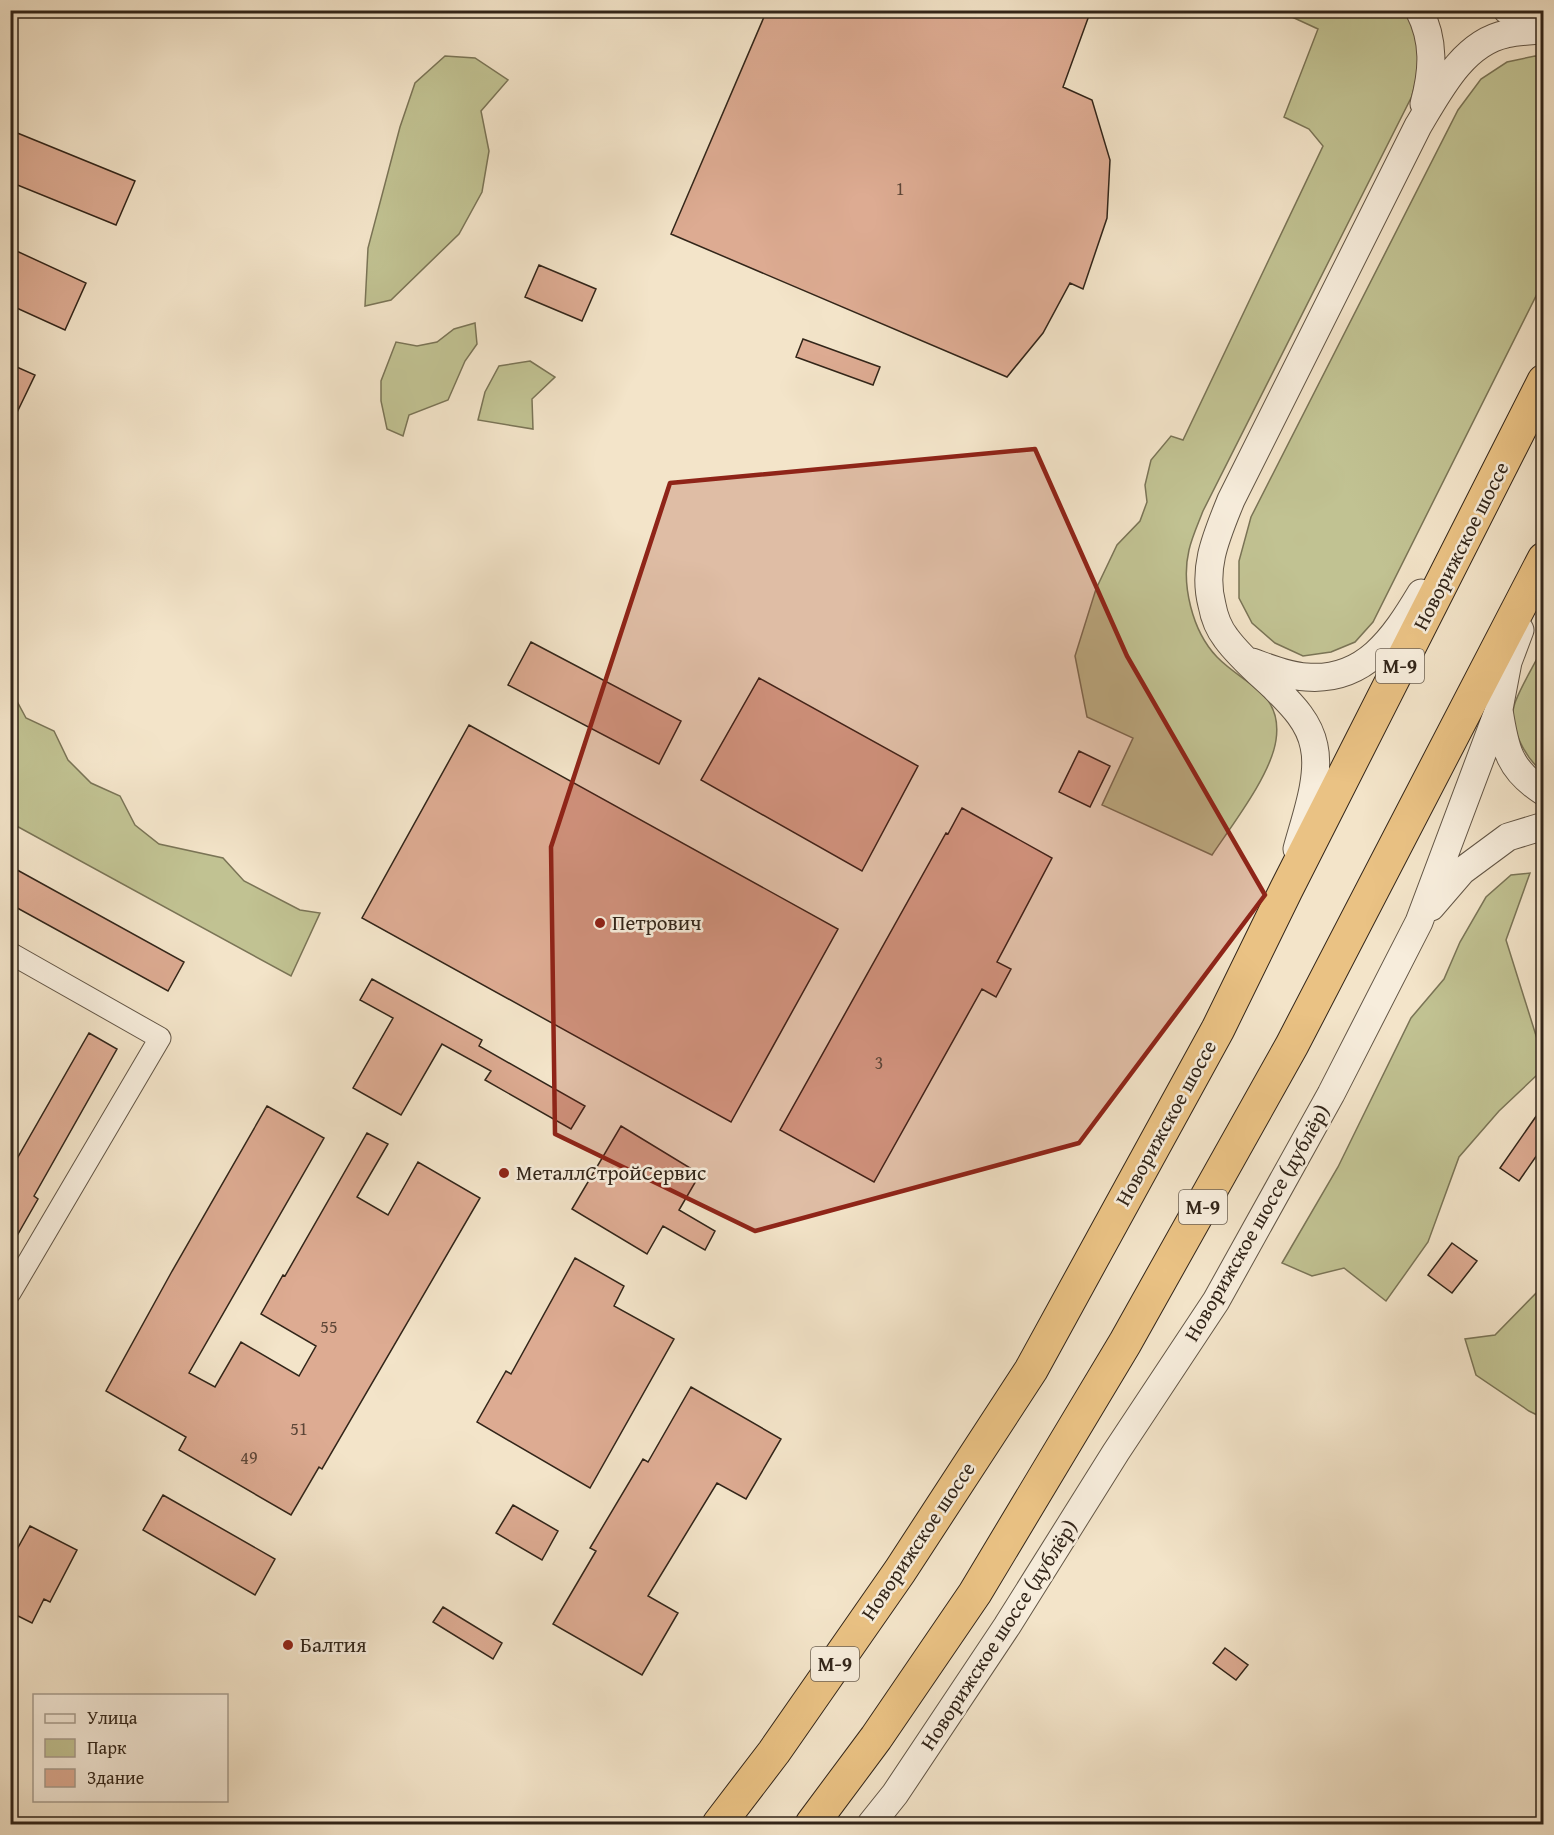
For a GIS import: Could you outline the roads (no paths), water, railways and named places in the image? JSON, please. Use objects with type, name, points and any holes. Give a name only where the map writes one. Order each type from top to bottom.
[{"type":"highway","name":"Новорижское шоссе","points":[[719,1824],[774,1752],[893,1580],[1031,1370],[1218,1029],[1544,381]]},
{"type":"highway","name":"М-9","points":[[812,1824],[876,1738],[975,1593],[1125,1343],[1292,1045],[1544,559]]},
{"type":"street","name":"М-9","points":[[1418,126],[1430,85],[1432,50],[1427,26],[1419,10]]},
{"type":"street","points":[[1507,10],[1544,25]]},
{"type":"street","name":"М-9","points":[[1286,890],[1316,769],[1314,746],[1307,726],[1289,700],[1225,638],[1214,615],[1208,589],[1208,565],[1214,542],[1231,500],[1418,126],[1446,80],[1468,56],[1484,43],[1504,34],[1544,30]]},
{"type":"street","name":"М-9","points":[[1248,661],[1306,677],[1330,676],[1355,669],[1376,654],[1399,629],[1514,442]]},
{"type":"street","name":"Новорижское шоссе (дублёр)","points":[[871,1824],[895,1794],[1032,1588],[1116,1452],[1216,1300],[1331,1094],[1419,922],[1498,709],[1508,662],[1544,570]]},
{"type":"street","points":[[1498,709],[1503,740],[1511,759],[1526,781],[1544,792]]},
{"type":"street","points":[[1419,922],[1462,871],[1508,837],[1544,826]]},
{"type":"street","points":[[10,953],[160,1038],[10,1293]]},
{"type":"place","name":"Петрович","points":[[600,923]]},
{"type":"place","name":"МеталлСтройСервис","points":[[504,1173]]},
{"type":"place","name":"Балтия","points":[[288,1645]]}]
